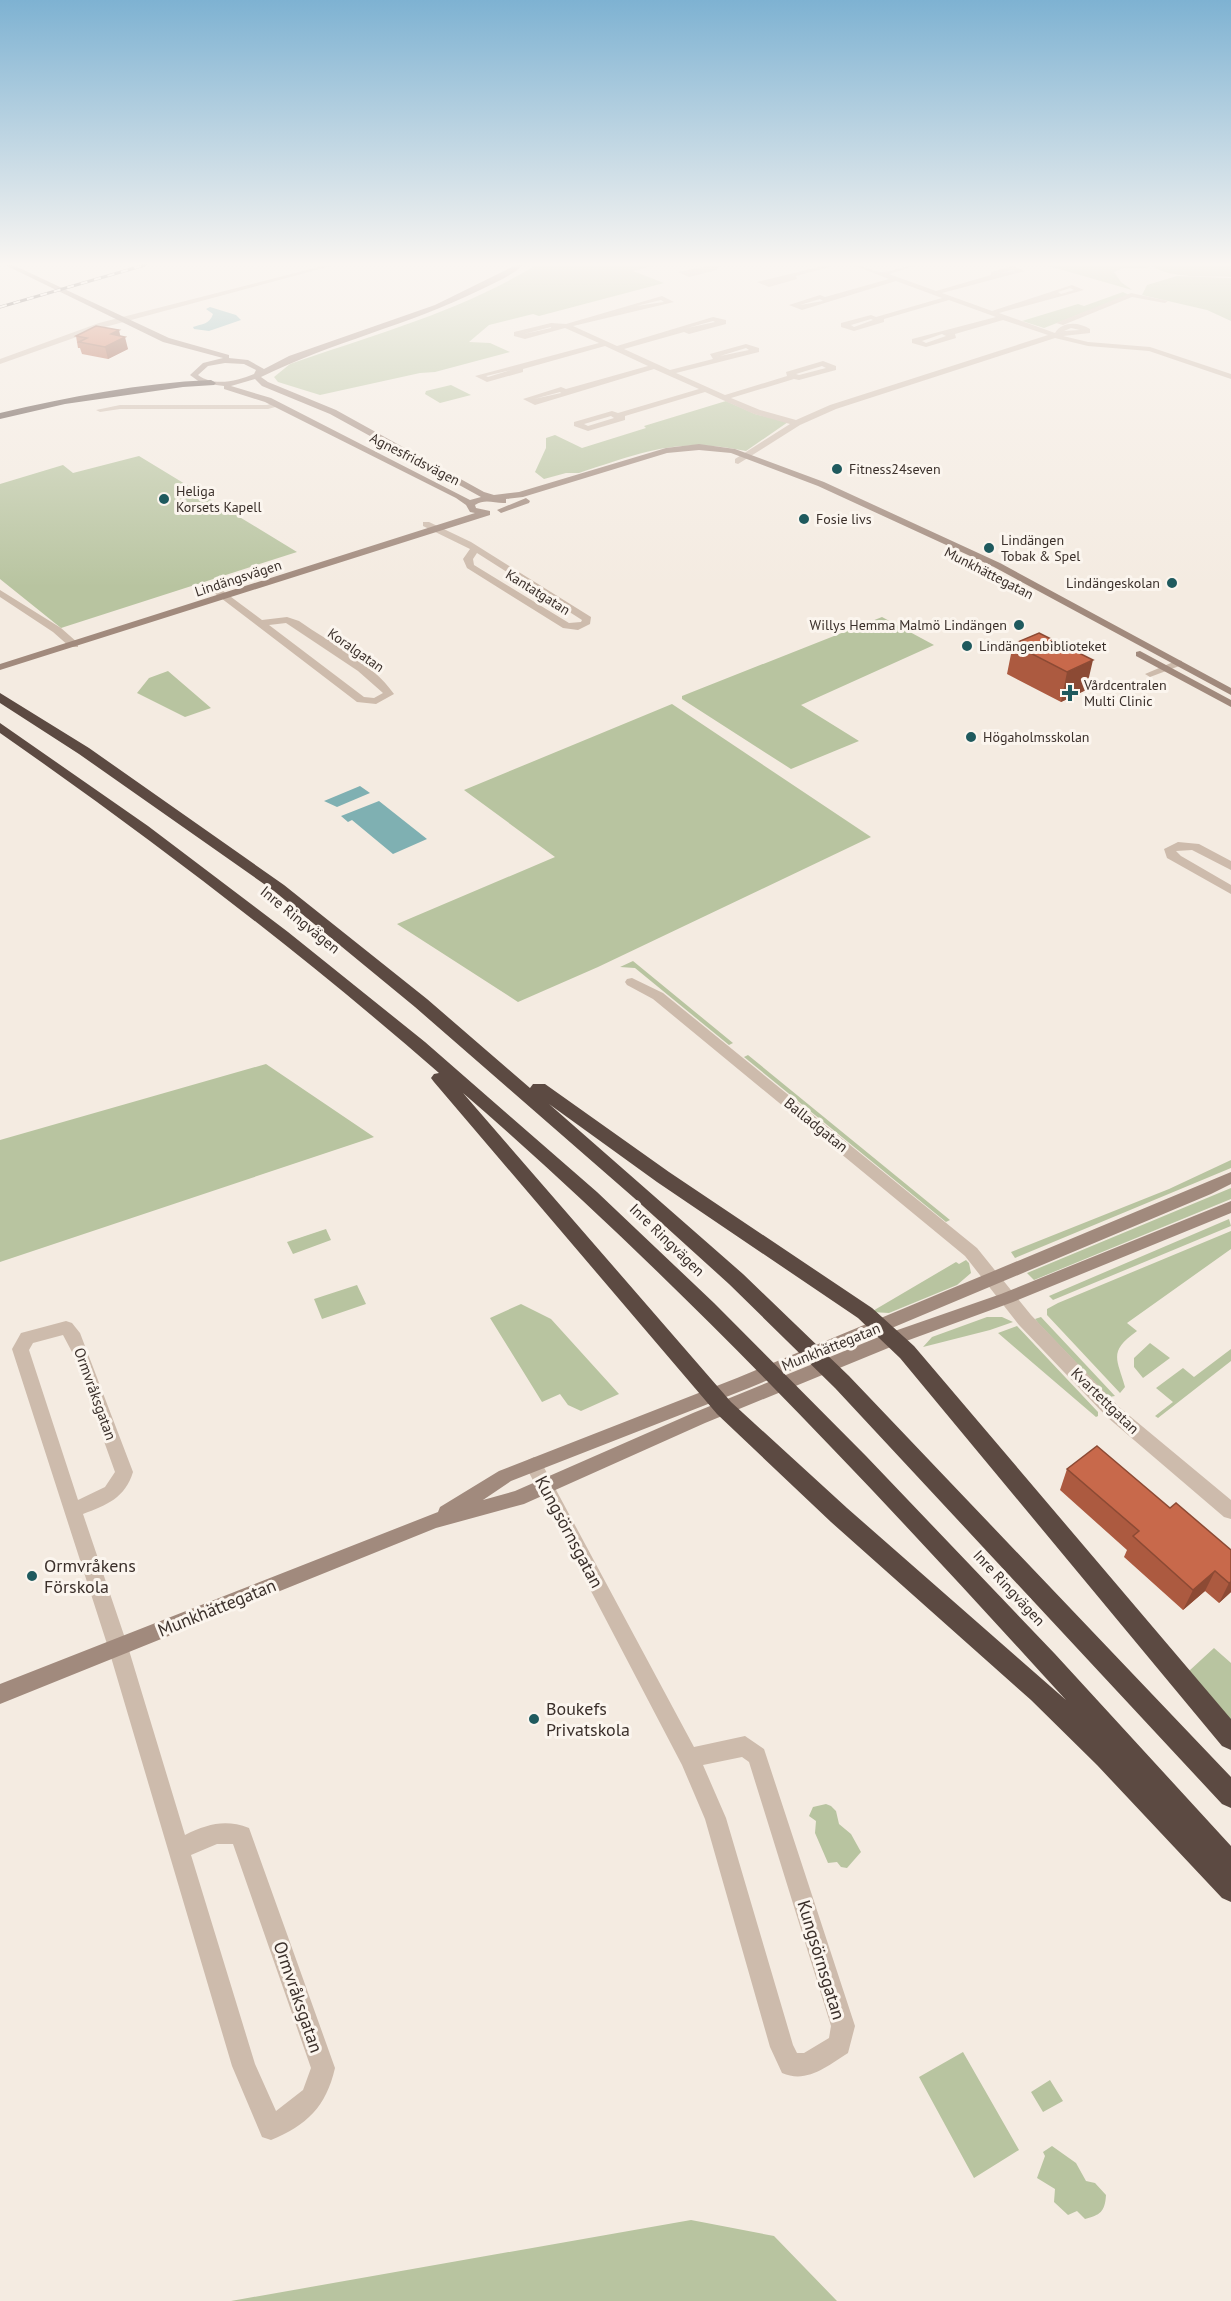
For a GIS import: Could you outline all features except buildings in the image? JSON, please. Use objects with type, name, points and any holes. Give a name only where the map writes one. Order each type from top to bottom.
[{"type":"highway","points":[[1,409],[62,396],[158,382],[181,372]]},
{"type":"highway","points":[[1,409],[183,384],[213,383]]},
{"type":"highway","name":"Inre Ringvägen","points":[[0,697],[84,751],[279,888],[421,1003],[589,1147],[736,1279],[899,1441],[1231,1795]]},
{"type":"highway","name":"Inre Ringvägen","points":[[0,728],[57,766],[248,905],[551,1161],[753,1354],[1067,1682],[1231,1865]]},
{"type":"highway","points":[[421,1003],[637,1158],[865,1313],[907,1352],[1231,1738]]},
{"type":"highway","points":[[369,1006],[440,1078],[503,1149],[718,1402],[839,1515],[1048,1700],[1129,1779],[1231,1889]]},
{"type":"street","points":[[194,372],[195,376],[213,383],[239,382],[262,372]]},
{"type":"street","points":[[566,392],[633,372]]},
{"type":"street","points":[[671,372],[757,412],[797,423]]},
{"type":"street","points":[[738,460],[797,423],[833,407],[941,372]]},
{"type":"street","name":"Agnesfridsvägen","points":[[257,375],[265,384],[333,412],[461,484],[493,498]]},
{"type":"street","points":[[725,397],[794,376]]},
{"type":"street","name":"Agnesfridsvägen","points":[[213,383],[249,393],[276,404],[449,491],[470,505]]},
{"type":"street","points":[[617,416],[706,389]]},
{"type":"street","points":[[100,410],[120,407],[268,407],[276,404]]},
{"type":"street","name":"Lindängsvägen","points":[[0,667],[216,590],[457,514],[476,500],[520,495],[676,449],[710,448],[747,456]]},
{"type":"street","name":"Lindängsvägen","points":[[0,660],[226,597],[484,513],[501,510],[667,457],[708,454],[738,460]]},
{"type":"street","name":"Munkhättegatan","points":[[747,456],[832,488],[997,565],[1231,692]]},
{"type":"street","name":"Munkhättegatan","points":[[738,460],[819,492],[905,531],[1008,582],[1231,704]]},
{"type":"street","points":[[493,498],[505,502],[506,506],[501,510]]},
{"type":"street","points":[[470,505],[473,510],[484,513]]},
{"type":"street","name":"Kantatgatan","points":[[426,524],[440,529],[475,549],[587,619],[585,624],[578,627],[567,626],[470,566],[468,559],[475,549]]},
{"type":"street","name":"Koralgatan","points":[[216,590],[361,700],[376,701],[389,694],[385,687],[368,674],[295,623],[287,620],[260,623]]},
{"type":"street","points":[[0,593],[70,641]]},
{"type":"street","points":[[1150,674],[1178,663]]},
{"type":"street","points":[[1231,866],[1198,847],[1178,845],[1170,849],[1171,855],[1231,890]]},
{"type":"street","name":"Balladgatan","points":[[632,982],[658,996],[971,1252],[992,1278]]},
{"type":"street","name":"Munkhättegatan","points":[[434,1521],[505,1476],[748,1390],[856,1355],[886,1333],[992,1278],[1206,1190],[1231,1177]]},
{"type":"street","name":"Munkhättegatan","points":[[748,1390],[843,1342],[886,1333],[1007,1298],[1231,1207]]},
{"type":"street","name":"Kvartettgatan","points":[[992,1278],[1007,1298],[1113,1412],[1231,1511]]},
{"type":"street","name":"Ormvråksgatan","points":[[72,1510],[115,1492],[122,1484],[123,1472],[80,1352],[72,1333],[66,1328],[27,1338],[20,1349],[72,1510],[118,1647],[179,1850],[244,2066],[271,2128],[310,2103],[320,2086],[323,2068],[241,1836],[229,1830],[211,1834],[179,1850]]},
{"type":"street","name":"Munkhättegatan","points":[[0,1694],[434,1521],[518,1498],[718,1402]]},
{"type":"street","name":"Kungsörnsgatan","points":[[534,1465],[689,1758],[715,1818],[782,2047],[790,2065],[807,2065],[840,2045],[843,2026],[758,1756],[745,1746],[689,1758]]},
{"type":"green space","points":[[280,372],[429,372],[320,395],[278,382],[274,377]]},
{"type":"green space","points":[[451,385],[471,395],[440,403],[425,394],[426,391]]},
{"type":"green space","points":[[726,401],[755,414],[788,422],[746,451],[721,447],[680,446],[642,453],[579,473],[566,473],[544,479],[535,472],[546,448],[546,438],[555,435],[582,448]]},
{"type":"green space","points":[[139,456],[297,552],[61,628],[0,579],[0,484],[63,465],[73,473]]},
{"type":"green space","points":[[882,617],[934,645],[801,705],[859,741],[791,769],[682,699],[682,696]]},
{"type":"green space","points":[[168,671],[211,708],[185,717],[137,693],[149,678]]},
{"type":"green space","points":[[672,704],[871,837],[598,967],[518,1002],[397,924],[555,857],[464,790]]},
{"type":"green space","points":[[633,961],[733,1043],[729,1045],[635,968],[620,967]]},
{"type":"green space","points":[[748,1055],[950,1220],[946,1222],[744,1057]]},
{"type":"green space","points":[[266,1064],[374,1137],[0,1262],[0,1140]]},
{"type":"green space","points":[[1231,1160],[1231,1168],[1015,1258],[1011,1252],[1169,1189]]},
{"type":"green space","points":[[1231,1188],[1231,1199],[1034,1280],[1027,1273]]},
{"type":"green space","points":[[1229,1219],[1231,1226],[1053,1300],[1049,1296]]},
{"type":"green space","points":[[326,1229],[331,1240],[293,1254],[287,1242]]},
{"type":"green space","points":[[1231,1231],[1231,1249],[1127,1323],[1137,1331],[1118,1350],[1118,1362],[1125,1387],[1120,1393],[1047,1315],[1047,1309],[1058,1303]]},
{"type":"green space","points":[[966,1260],[971,1273],[957,1285],[889,1313],[871,1312],[956,1262],[959,1264]]},
{"type":"green space","points":[[357,1285],[366,1304],[322,1319],[314,1299]]},
{"type":"green space","points":[[521,1304],[551,1319],[619,1394],[581,1411],[568,1405],[560,1394],[542,1402],[490,1318]]},
{"type":"green space","points":[[987,1317],[1002,1317],[1013,1322],[923,1347],[932,1337]]},
{"type":"green space","points":[[1041,1317],[1115,1396],[1109,1397],[1035,1319]]},
{"type":"green space","points":[[1017,1326],[1098,1412],[1098,1416],[1096,1417],[998,1333]]},
{"type":"green space","points":[[1150,1343],[1170,1358],[1143,1378],[1134,1367],[1134,1358]]},
{"type":"green space","points":[[1231,1349],[1231,1361],[1158,1418],[1155,1416],[1173,1402],[1156,1388],[1183,1368],[1194,1377]]},
{"type":"green space","points":[[1214,1648],[1231,1663],[1231,1722],[1189,1671]]},
{"type":"green space","points":[[826,1804],[836,1811],[839,1824],[851,1834],[861,1852],[847,1868],[841,1867],[837,1862],[828,1863],[815,1833],[816,1821],[809,1816],[813,1807]]},
{"type":"green space","points":[[963,2052],[1019,2150],[974,2178],[919,2077]]},
{"type":"green space","points":[[1050,2080],[1063,2101],[1043,2112],[1031,2092]]},
{"type":"green space","points":[[1052,2146],[1076,2163],[1086,2181],[1095,2183],[1106,2195],[1103,2209],[1098,2214],[1085,2219],[1077,2211],[1068,2215],[1054,2202],[1055,2189],[1037,2178],[1045,2156],[1043,2152]]},
{"type":"green space","points":[[691,2220],[774,2236],[837,2301],[231,2301]]},
{"type":"water","points":[[360,786],[370,793],[337,807],[324,801]]},
{"type":"water","points":[[379,801],[427,839],[393,854],[352,820],[348,822],[341,816]]},
{"type":"place","name":"Fitness24seven","points":[[837,469]]},
{"type":"place","name":"Heliga Korsets Kapell","points":[[164,499]]},
{"type":"place","name":"Fosie livs","points":[[804,519]]},
{"type":"place","name":"Lindängen Tobak & Spel","points":[[989,548]]},
{"type":"place","name":"Lindängeskolan","points":[[1172,583]]},
{"type":"place","name":"Willys Hemma Malmö Lindängen","points":[[1019,625]]},
{"type":"place","name":"Lindängenbiblioteket","points":[[967,646]]},
{"type":"place","name":"Vårdcentralen Multi Clinic","points":[[1070,693]]},
{"type":"place","name":"Högaholmsskolan","points":[[971,737]]},
{"type":"place","name":"Ormvråkens Förskola","points":[[32,1576]]},
{"type":"place","name":"Boukefs Privatskola","points":[[534,1719]]}]
